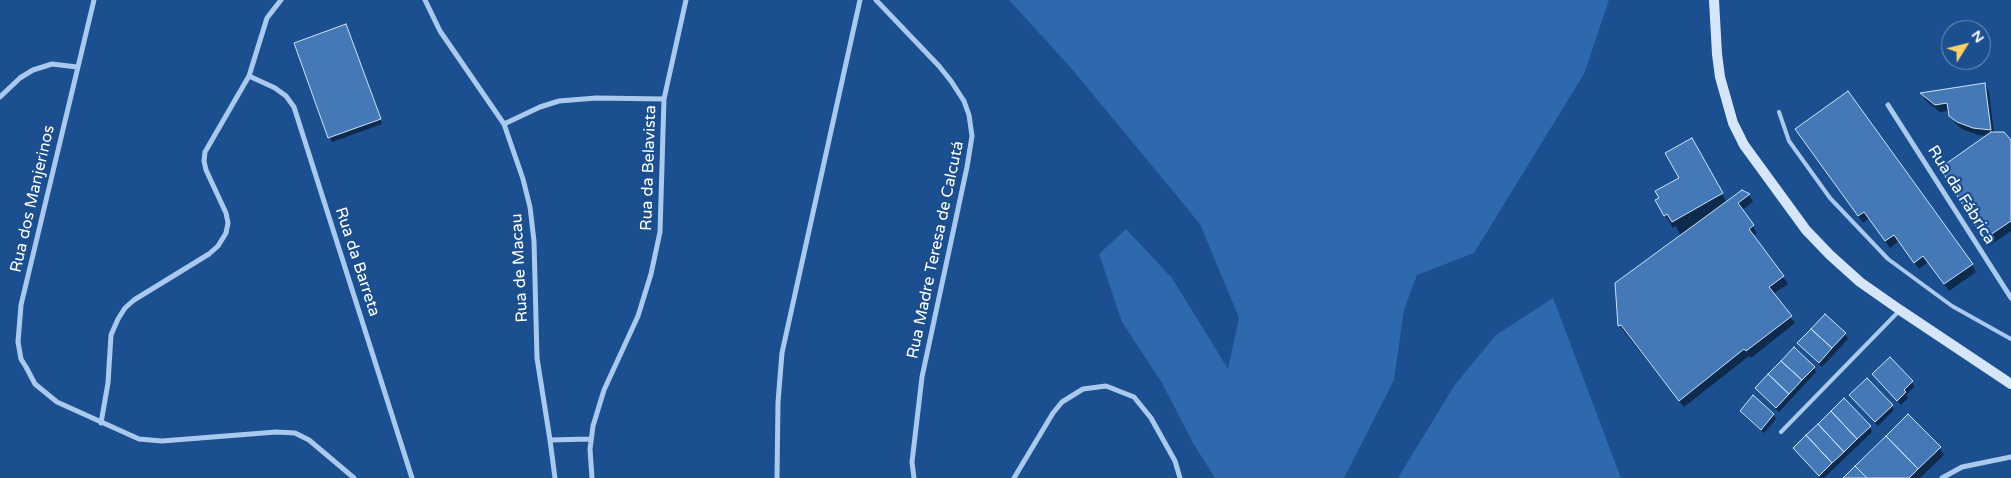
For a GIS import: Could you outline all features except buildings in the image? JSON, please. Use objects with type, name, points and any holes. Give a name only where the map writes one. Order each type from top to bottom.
[{"type":"main road","points":[[1714,0],[1716,54],[1725,100],[1733,123],[1744,145],[1806,230],[1860,282],[2011,384]]},
{"type":"street","name":"Rua dos Manjerinos","points":[[94,0],[21,306],[18,342],[26,368],[35,384],[57,402],[139,439],[151,441],[276,432],[295,434],[309,440],[354,478]]},
{"type":"street","points":[[101,422],[108,383],[112,335],[124,308],[209,254],[218,246],[226,233],[228,223],[226,213],[206,170],[205,152],[249,76],[267,18],[281,0]]},
{"type":"street","name":"Rua de Macau","points":[[425,0],[440,31],[504,124],[523,179],[530,208],[534,241],[537,358],[555,478]]},
{"type":"street","name":"Rua da Belavista","points":[[592,478],[590,449],[593,426],[604,390],[638,316],[651,274],[660,232],[664,100],[686,0]]},
{"type":"street","points":[[778,478],[778,402],[782,353],[860,0]]},
{"type":"street","name":"Rua Madre Teresa de Calcutá","points":[[876,0],[951,81],[964,101],[969,115],[972,136],[922,376],[912,462],[914,478]]},
{"type":"street","points":[[0,97],[20,78],[34,70],[52,64],[77,66]]},
{"type":"street","name":"Rua da Barreta","points":[[249,76],[280,92],[294,107],[412,478]]},
{"type":"street","points":[[504,124],[540,106],[559,100],[596,98],[664,100]]},
{"type":"street","name":"Rua da Fábrica","points":[[1888,105],[2011,298]]},
{"type":"street","points":[[1014,478],[1052,413],[1062,402],[1083,389],[1106,386],[1134,397],[1151,418],[1175,461],[1180,478]]},
{"type":"street","points":[[550,440],[591,439]]},
{"type":"street","points":[[1942,478],[1962,467],[2011,457]]},
{"type":"lane","points":[[1779,112],[1789,141],[1830,198],[1888,260],[1952,306],[2011,339]]},
{"type":"lane","points":[[1781,432],[1900,310]]},
{"type":"shaded area","points":[[1009,0],[1609,0],[1584,74],[1474,253],[1417,275],[1404,310],[1394,380],[1344,478],[1215,478],[1193,443],[1162,383],[1122,322],[1099,254],[1126,229],[1172,278],[1228,369],[1239,318],[1200,224],[1072,69]]},
{"type":"shaded area","points":[[1553,298],[1621,478],[1398,478],[1454,386],[1496,335]]}]
